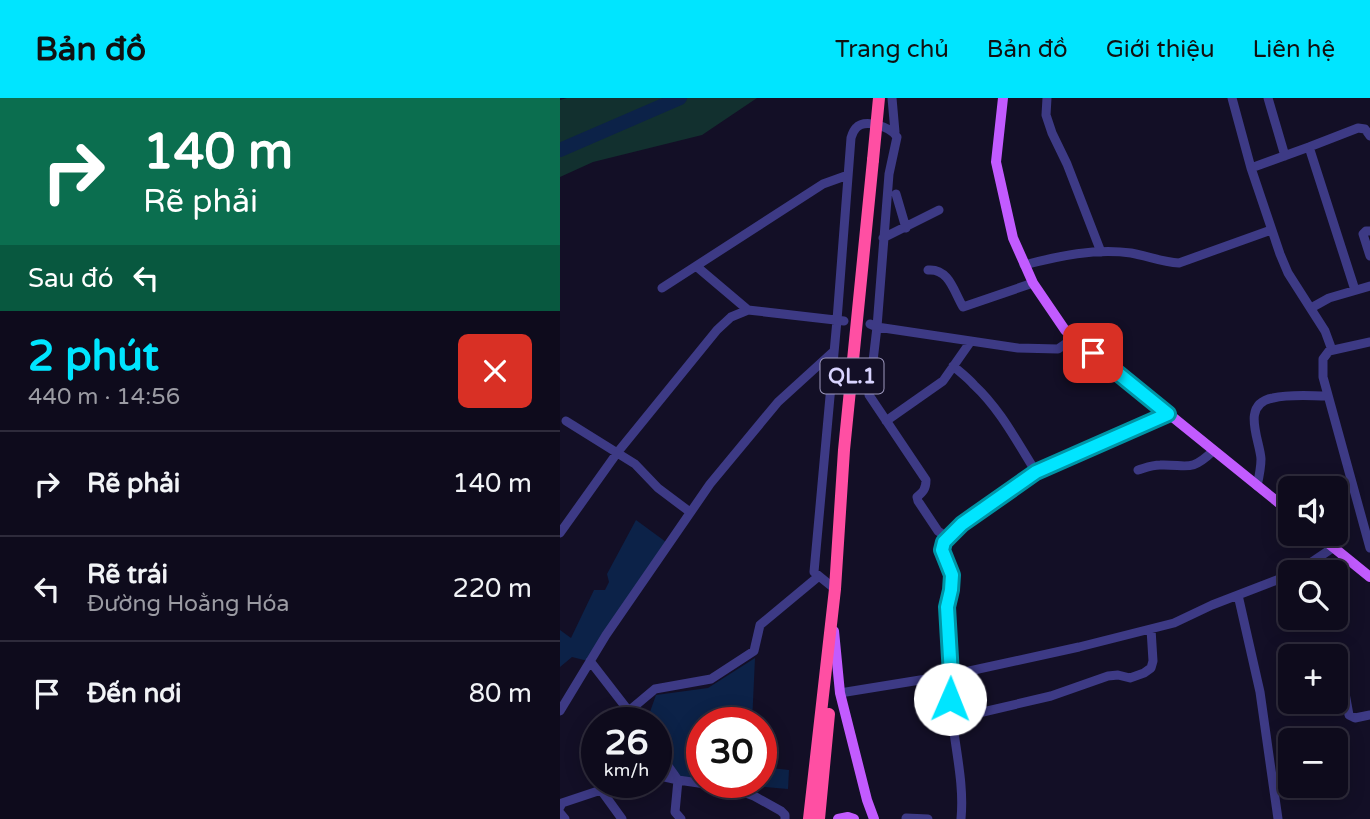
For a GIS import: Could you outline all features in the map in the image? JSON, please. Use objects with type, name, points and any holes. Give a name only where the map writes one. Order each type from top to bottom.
[{"type":"highway","name":"QL.1","points":[[809,819],[835,589],[845,450],[879,98]]},
{"type":"highway","name":"QL.1","points":[[820,819],[832,671],[833,609]]},
{"type":"main road","points":[[1003,98],[996,162],[1013,239],[1033,283],[1065,330],[1278,503]]},
{"type":"main road","points":[[1334,547],[1370,577]]},
{"type":"main road","points":[[833,609],[840,693],[874,819]]},
{"type":"main road","points":[[838,819],[854,819]]},
{"type":"street","points":[[892,98],[897,137],[889,174],[869,395],[926,480],[924,491],[917,497],[918,502],[938,531],[948,538]]},
{"type":"street","points":[[1047,98],[1046,114],[1052,133],[1101,252]]},
{"type":"street","points":[[1232,98],[1271,230],[1288,273],[1325,331],[1332,350]]},
{"type":"street","points":[[1268,98],[1285,156]]},
{"type":"street","points":[[835,589],[814,572],[834,351],[841,321],[851,138],[858,126],[872,124],[895,132]]},
{"type":"street","points":[[1251,167],[1358,128],[1365,129],[1370,136]]},
{"type":"street","points":[[1309,147],[1355,290]]},
{"type":"street","points":[[662,288],[823,184],[848,175]]},
{"type":"street","points":[[896,194],[906,228]]},
{"type":"street","points":[[883,239],[939,210]]},
{"type":"street","points":[[1024,265],[1069,254],[1101,252],[1132,253],[1179,263],[1271,230]]},
{"type":"street","points":[[1370,230],[1363,236],[1370,256]]},
{"type":"street","points":[[696,266],[748,310]]},
{"type":"street","points":[[928,270],[937,269],[945,275],[963,307],[1033,283]]},
{"type":"street","points":[[1311,308],[1329,298],[1370,286]]},
{"type":"street","points":[[560,533],[617,453],[717,330],[731,317],[748,310],[841,321]]},
{"type":"street","points":[[874,326],[1018,348],[1058,349],[1074,338]]},
{"type":"street","points":[[886,421],[943,381],[971,341]]},
{"type":"street","points":[[1370,342],[1329,351],[1323,359],[1322,369],[1327,396],[1370,548]]},
{"type":"street","points":[[560,711],[606,635],[710,484],[778,402],[834,351]]},
{"type":"street","points":[[953,366],[989,401],[1036,472]]},
{"type":"street","points":[[1257,486],[1261,461],[1254,421],[1260,404],[1270,398],[1327,396]]},
{"type":"street","points":[[961,819],[961,782],[952,722],[947,607],[952,575],[941,548],[944,542],[962,524],[1036,472],[1168,414]]},
{"type":"street","points":[[566,421],[635,464],[658,488],[690,512]]},
{"type":"street","points":[[1138,470],[1162,465],[1191,466],[1199,463],[1213,450]]},
{"type":"street","points":[[1315,560],[1334,547]]},
{"type":"street","points":[[634,707],[655,689],[711,679],[754,651],[760,625],[819,576]]},
{"type":"street","points":[[840,693],[950,675],[1151,629],[1174,623],[1278,580]]},
{"type":"street","points":[[1238,595],[1260,692],[1278,819]]},
{"type":"street","points":[[952,722],[1051,696],[1108,677],[1118,675],[1130,678],[1144,673],[1151,668],[1153,662],[1151,629]]},
{"type":"street","points":[[590,661],[628,707]]},
{"type":"street","points":[[1348,710],[1349,715],[1354,718],[1370,715]]},
{"type":"street","points":[[672,772],[678,780],[676,812],[681,819]]},
{"type":"street","points":[[672,779],[744,791],[781,811],[785,819]]},
{"type":"street","points":[[560,807],[562,803],[581,797]]},
{"type":"street","points":[[607,798],[622,819]]},
{"type":"street","points":[[560,813],[565,819]]},
{"type":"street","points":[[906,818],[928,819]]},
{"type":"green space","points":[[757,98],[702,135],[593,162],[560,177],[560,100]]},
{"type":"water","points":[[636,520],[666,542],[588,661],[572,657],[560,667],[560,630],[571,638],[594,590],[605,590],[609,582],[607,574]]},
{"type":"water","points":[[755,658],[753,707],[686,707],[686,779],[679,777],[672,766],[672,707],[652,707],[656,695],[708,688]]},
{"type":"water","points":[[777,769],[789,770],[788,789],[777,788]]},
{"type":"waterway","points":[[560,150],[680,98]]},
{"type":"route","points":[[950,699],[947,607],[952,575],[942,550],[944,542],[962,524],[1036,472],[1168,414],[1093,353]]}]
